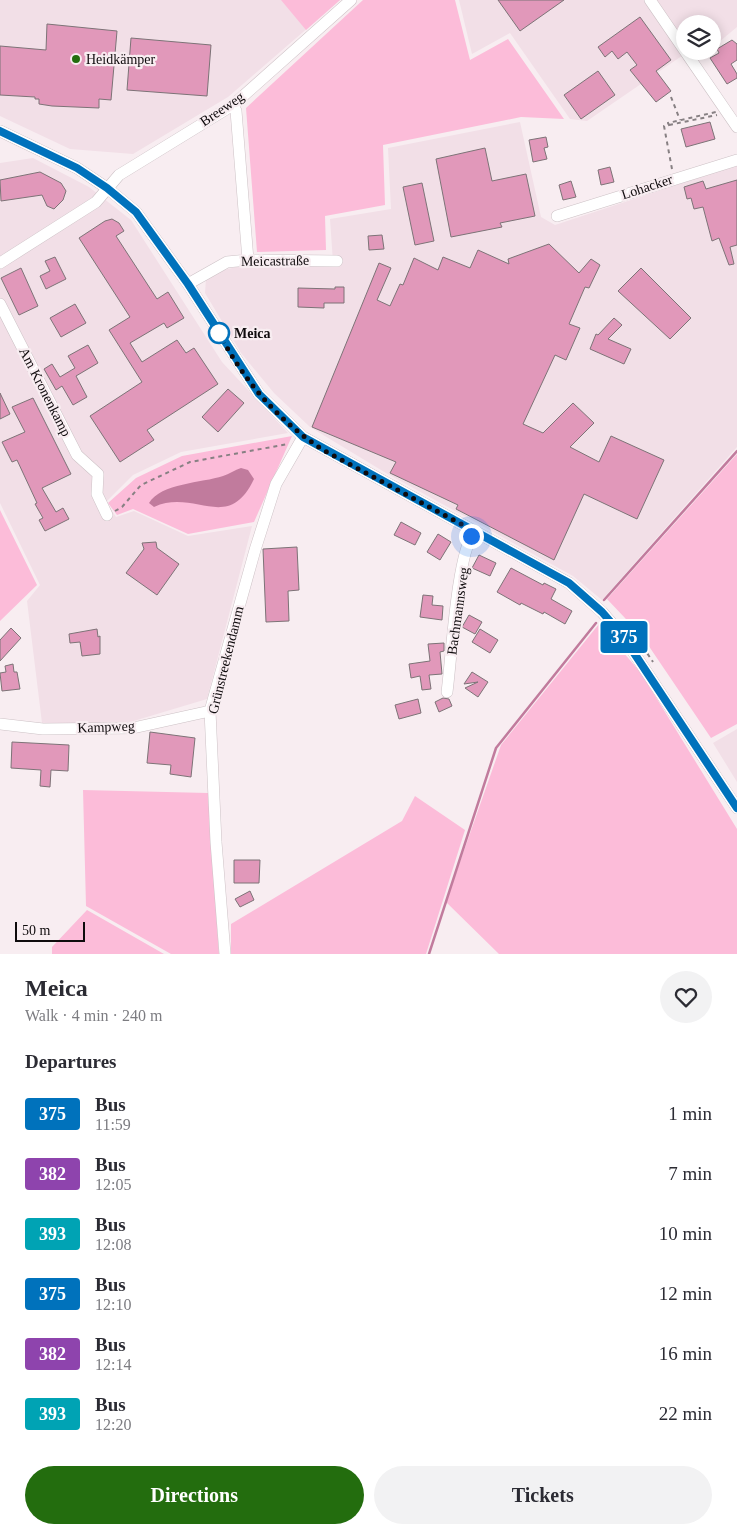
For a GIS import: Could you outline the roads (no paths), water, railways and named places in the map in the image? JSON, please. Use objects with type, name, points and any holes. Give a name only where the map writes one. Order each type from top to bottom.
[{"type":"street","name":"Breeweg","points":[[107,188],[123,172],[233,105],[351,0]]},
{"type":"street","points":[[650,0],[724,112],[737,127]]},
{"type":"street","points":[[233,105],[236,111],[248,260]]},
{"type":"street","points":[[0,131],[77,168],[107,188],[136,212],[188,284],[259,394],[300,441],[325,451],[569,583],[602,612],[646,668],[737,808]]},
{"type":"street","name":"Lohacker","points":[[557,216],[674,178],[737,160]]},
{"type":"street","points":[[0,264],[96,202],[107,188]]},
{"type":"street","name":"Meicastraße","points":[[188,284],[227,262],[248,260],[337,260]]},
{"type":"street","name":"Am Kronenkamp","points":[[0,304],[77,454],[98,474],[97,494],[108,515]]},
{"type":"street","name":"Grünstreekendamm","points":[[226,954],[216,842],[210,711],[276,484],[300,441]]},
{"type":"street","name":"Bachmannsweg","points":[[447,692],[459,587],[467,549],[474,531]]},
{"type":"street","name":"Kampweg","points":[[0,724],[43,729],[133,728],[210,711]]},
{"type":"waterway","points":[[604,600],[737,451]]},
{"type":"waterway","points":[[429,954],[496,748],[596,623]]},
{"type":"place","name":"Heidkämper","points":[[76,59]]},
{"type":"place","name":"Meica","points":[[219,333]]}]
